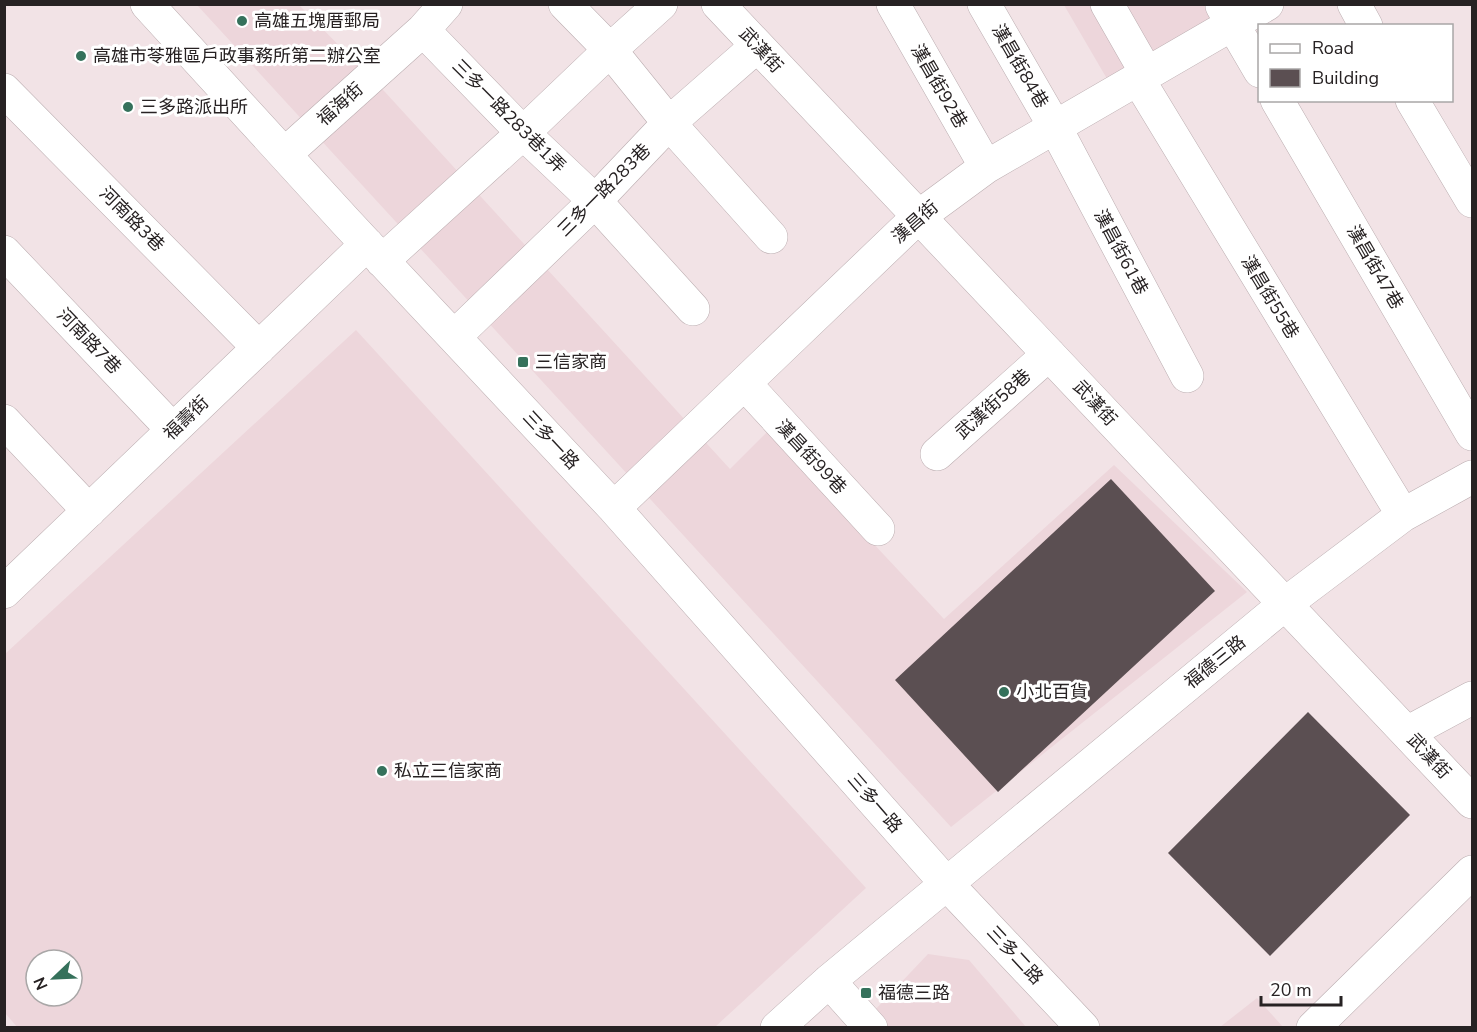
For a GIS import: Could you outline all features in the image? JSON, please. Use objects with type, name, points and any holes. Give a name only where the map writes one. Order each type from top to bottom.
[{"type":"street","name":"三多一路","points":[[147,4],[375,253],[614,508],[946,883]]},
{"type":"street","name":"福海街","points":[[285,154],[423,30],[446,4]]},
{"type":"street","points":[[565,4],[610,50],[669,123],[771,237]]},
{"type":"street","name":"福壽街","points":[[4,592],[259,348],[523,133],[661,4]]},
{"type":"street","name":"武漢街","points":[[718,4],[1473,802]]},
{"type":"street","name":"漢昌街92巷","points":[[893,4],[986,167]]},
{"type":"street","name":"漢昌街84巷","points":[[984,4],[1055,128]]},
{"type":"street","name":"漢昌街55巷","points":[[1107,4],[1143,76],[1403,515]]},
{"type":"street","name":"漢昌街","points":[[614,508],[918,217],[986,167],[1143,76],[1227,14],[1267,4]]},
{"type":"street","points":[[1354,4],[1365,24]]},
{"type":"street","points":[[1227,14],[1258,67]]},
{"type":"street","name":"三多一路283巷1弄","points":[[423,30],[523,133],[595,201],[693,309]]},
{"type":"street","name":"三多一路283巷","points":[[454,337],[595,201],[669,123],[757,46]]},
{"type":"street","name":"河南路3巷","points":[[4,90],[259,348]]},
{"type":"street","name":"漢昌街47巷","points":[[1278,102],[1473,434]]},
{"type":"street","points":[[1413,102],[1473,201]]},
{"type":"street","name":"漢昌街61巷","points":[[1055,128],[1187,376]]},
{"type":"street","name":"河南路7巷","points":[[4,252],[173,430]]},
{"type":"street","name":"武漢街58巷","points":[[937,454],[1049,354]]},
{"type":"street","name":"漢昌街99巷","points":[[745,384],[878,529]]},
{"type":"street","points":[[4,421],[88,511]]},
{"type":"street","name":"福德三路","points":[[777,1028],[829,981],[946,883],[1286,604],[1403,515],[1473,477]]},
{"type":"street","points":[[1407,733],[1473,698]]},
{"type":"street","points":[[1313,1028],[1473,872]]},
{"type":"street","name":"三多二路","points":[[946,883],[1083,1028]]},
{"type":"street","points":[[829,981],[871,1028]]},
{"type":"shaded area","points":[[197,5],[299,5],[385,92],[730,469],[768,431],[944,619],[1114,465],[1247,592],[951,827]]},
{"type":"shaded area","points":[[1064,5],[1275,5],[1117,96]]},
{"type":"shaded area","name":"私立三信家商","points":[[356,330],[866,888],[715,1027],[18,1028],[5,1013],[5,654]]},
{"type":"shaded area","points":[[928,954],[969,960],[1026,1027],[887,1027],[873,1012]]},
{"type":"shaded area","points":[[1257,998],[1283,1027],[1220,1027]]},
{"type":"building","points":[[1111,479],[1215,591],[998,792],[895,680]]},
{"type":"building","points":[[1308,712],[1410,815],[1270,956],[1168,853]]},
{"type":"place","name":"高雄五塊厝郵局","points":[[242,21]]},
{"type":"place","name":"高雄市苓雅區戶政事務所第二辦公室","points":[[81,56]]},
{"type":"place","name":"三多路派出所","points":[[128,107]]},
{"type":"place","name":"三信家商","points":[[523,362]]},
{"type":"place","name":"小北百貨","points":[[1004,692]]},
{"type":"place","name":"私立三信家商","points":[[382,771]]},
{"type":"place","name":"福德三路","points":[[866,993]]}]
